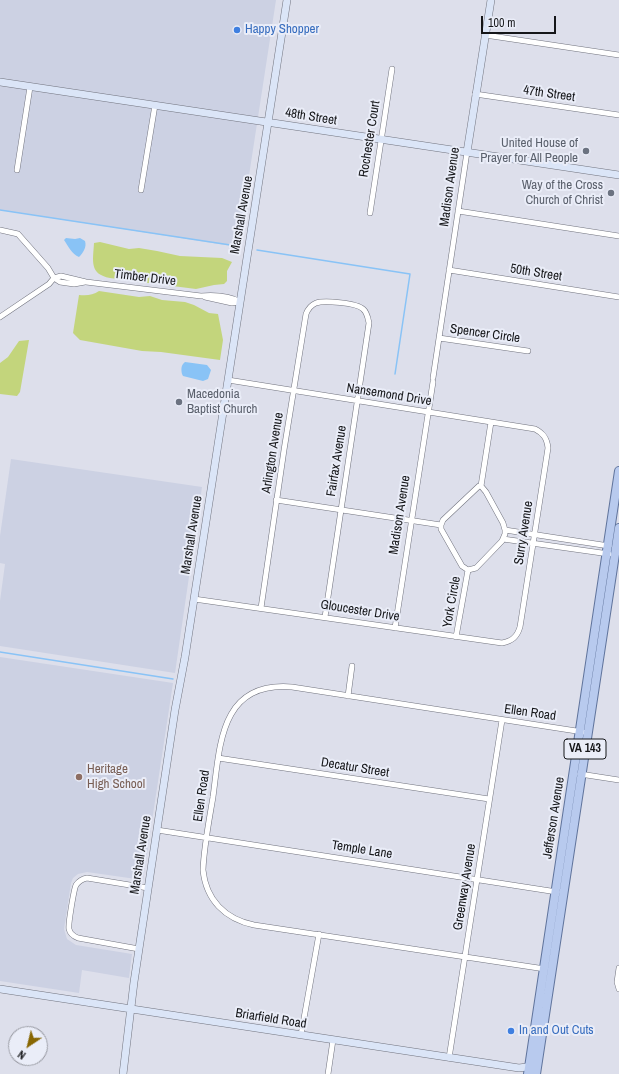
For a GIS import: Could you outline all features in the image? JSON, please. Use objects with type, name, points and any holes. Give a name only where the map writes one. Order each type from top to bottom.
[{"type":"main road","name":"Jefferson Avenue","points":[[536,1074],[588,733],[611,550],[619,471]]},
{"type":"main road","name":"Jefferson Avenue","points":[[528,1071],[580,731],[611,550],[619,528]]},
{"type":"street","name":"Marshall Avenue","points":[[123,1074],[130,1010],[175,710],[185,657],[287,0]]},
{"type":"street","name":"Madison Avenue","points":[[394,628],[433,380],[475,94],[491,0]]},
{"type":"street","points":[[485,35],[619,55]]},
{"type":"street","name":"Rochester Court","points":[[370,213],[392,69]]},
{"type":"street","name":"48th Street","points":[[0,82],[619,176]]},
{"type":"street","points":[[17,170],[30,87]]},
{"type":"street","name":"47th Street","points":[[475,94],[619,116]]},
{"type":"street","points":[[141,190],[155,105]]},
{"type":"street","points":[[458,211],[619,236]]},
{"type":"street","points":[[0,230],[18,234],[48,268],[54,278],[49,284],[0,316]]},
{"type":"street","name":"50th Street","points":[[449,270],[619,296]]},
{"type":"street","name":"Timber Drive","points":[[54,278],[61,276],[86,282],[201,296],[212,295],[232,298],[240,302]]},
{"type":"street","name":"Arlington Avenue","points":[[261,608],[276,500],[306,314],[314,304],[324,301],[356,305],[363,309]]},
{"type":"street","name":"Fairfax Avenue","points":[[325,617],[369,323],[367,314],[363,309]]},
{"type":"street","name":"Spencer Circle","points":[[439,338],[528,351]]},
{"type":"street","name":"Nansemond Drive","points":[[228,380],[535,429],[540,431],[545,437]]},
{"type":"street","points":[[490,422],[481,486],[486,492],[503,523],[505,530],[503,539],[611,550]]},
{"type":"street","name":"Surry Avenue","points":[[519,632],[548,448],[545,437]]},
{"type":"street","points":[[276,500],[441,525],[443,520],[475,489],[481,486]]},
{"type":"street","name":"York Circle","points":[[441,525],[441,529],[462,566],[468,570],[476,568],[503,539]]},
{"type":"street","points":[[505,530],[535,534],[611,550]]},
{"type":"street","name":"York Circle","points":[[456,637],[468,570]]},
{"type":"street","name":"Gloucester Drive","points":[[194,599],[502,643],[512,640],[519,632]]},
{"type":"street","points":[[348,696],[352,666]]},
{"type":"street","name":"Ellen Road","points":[[552,970],[246,923],[231,917],[212,899],[205,882],[203,864],[218,758],[228,718],[237,706],[254,693],[266,688],[284,687],[588,733]]},
{"type":"street","name":"Greenway Avenue","points":[[450,1058],[502,720]]},
{"type":"street","name":"Decatur Street","points":[[218,758],[490,799]]},
{"type":"street","points":[[573,773],[619,780]]},
{"type":"street","name":"Temple Lane","points":[[157,830],[564,893]]},
{"type":"street","points":[[139,949],[78,938],[71,934],[70,918],[75,887],[83,879],[94,879],[148,888]]},
{"type":"street","points":[[301,1035],[319,934]]},
{"type":"street","points":[[619,968],[617,982],[619,989]]},
{"type":"street","name":"Briarfield Road","points":[[0,989],[519,1068],[528,1071],[538,1065]]},
{"type":"street","points":[[328,1074],[333,1040]]},
{"type":"shaded area","points":[[0,0],[276,0],[238,247],[0,210]]},
{"type":"shaded area","points":[[11,459],[202,487],[175,673],[0,646],[0,601],[5,564],[0,563],[0,536]]},
{"type":"shaded area","name":"Heritage High School","points":[[0,657],[173,683],[143,880],[87,872],[78,874],[73,878],[71,883],[64,929],[67,939],[76,945],[132,954],[129,978],[82,970],[79,993],[0,981]]},
{"type":"green space","points":[[100,242],[129,249],[139,248],[180,256],[222,258],[232,262],[227,271],[227,281],[224,284],[196,289],[110,278],[103,276],[95,270],[93,261],[94,243]]},
{"type":"green space","points":[[99,291],[139,297],[150,296],[162,300],[185,302],[209,313],[218,314],[223,340],[220,360],[142,351],[80,340],[73,333],[79,295],[90,295]]},
{"type":"green space","points":[[29,340],[20,392],[17,396],[0,394],[0,363],[8,357],[19,341]]},
{"type":"water","points":[[66,238],[80,238],[85,241],[84,250],[79,257],[74,254],[64,240]]},
{"type":"water","points":[[185,362],[207,365],[211,370],[208,379],[203,381],[183,376],[182,367]]},
{"type":"waterway","points":[[0,210],[237,246]]},
{"type":"waterway","points":[[257,250],[410,274],[395,374]]},
{"type":"waterway","points":[[0,652],[173,679]]},
{"type":"place","name":"Happy Shopper","points":[[237,30]]},
{"type":"place","name":"United House of Prayer for All People","points":[[586,151]]},
{"type":"place","name":"Way of the Cross Church of Christ","points":[[611,193]]},
{"type":"place","name":"Macedonia Baptist Church","points":[[179,402]]},
{"type":"place","name":"Heritage High School","points":[[79,777]]},
{"type":"place","name":"In and Out Cuts","points":[[511,1031]]}]
